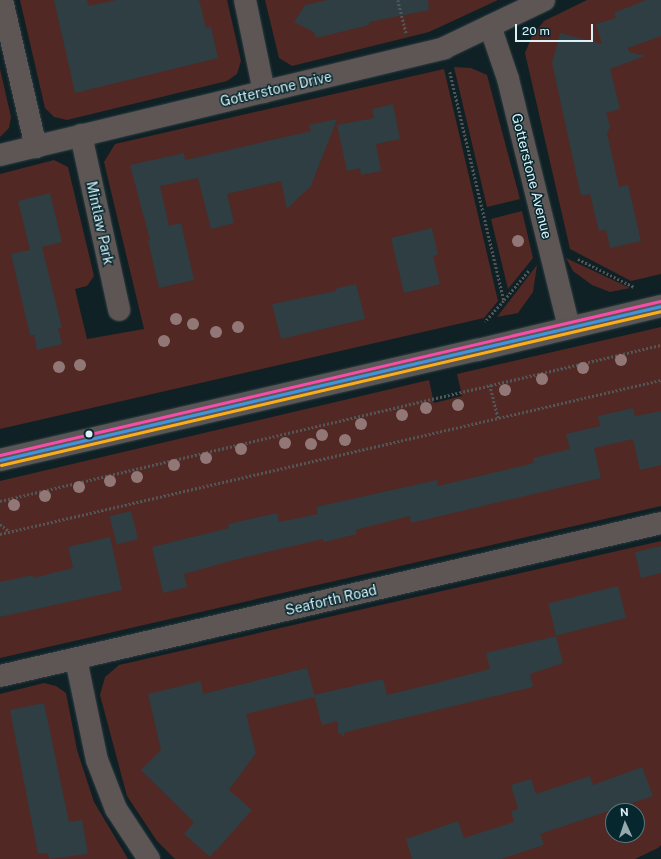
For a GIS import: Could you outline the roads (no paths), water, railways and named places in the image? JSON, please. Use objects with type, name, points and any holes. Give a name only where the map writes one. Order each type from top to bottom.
[{"type":"main road","points":[[0,460],[661,306]]},
{"type":"street","points":[[2,0],[36,147]]},
{"type":"street","points":[[245,0],[264,92]]},
{"type":"street","name":"Gotterstone Drive","points":[[0,155],[444,48],[544,0]]},
{"type":"street","name":"Gotterstone Avenue","points":[[490,26],[508,79],[569,327]]},
{"type":"street","name":"Mintlaw Park","points":[[81,135],[119,310]]},
{"type":"street","name":"Seaforth Road","points":[[0,676],[661,523]]},
{"type":"street","points":[[76,659],[97,760],[116,809],[149,859]]}]
